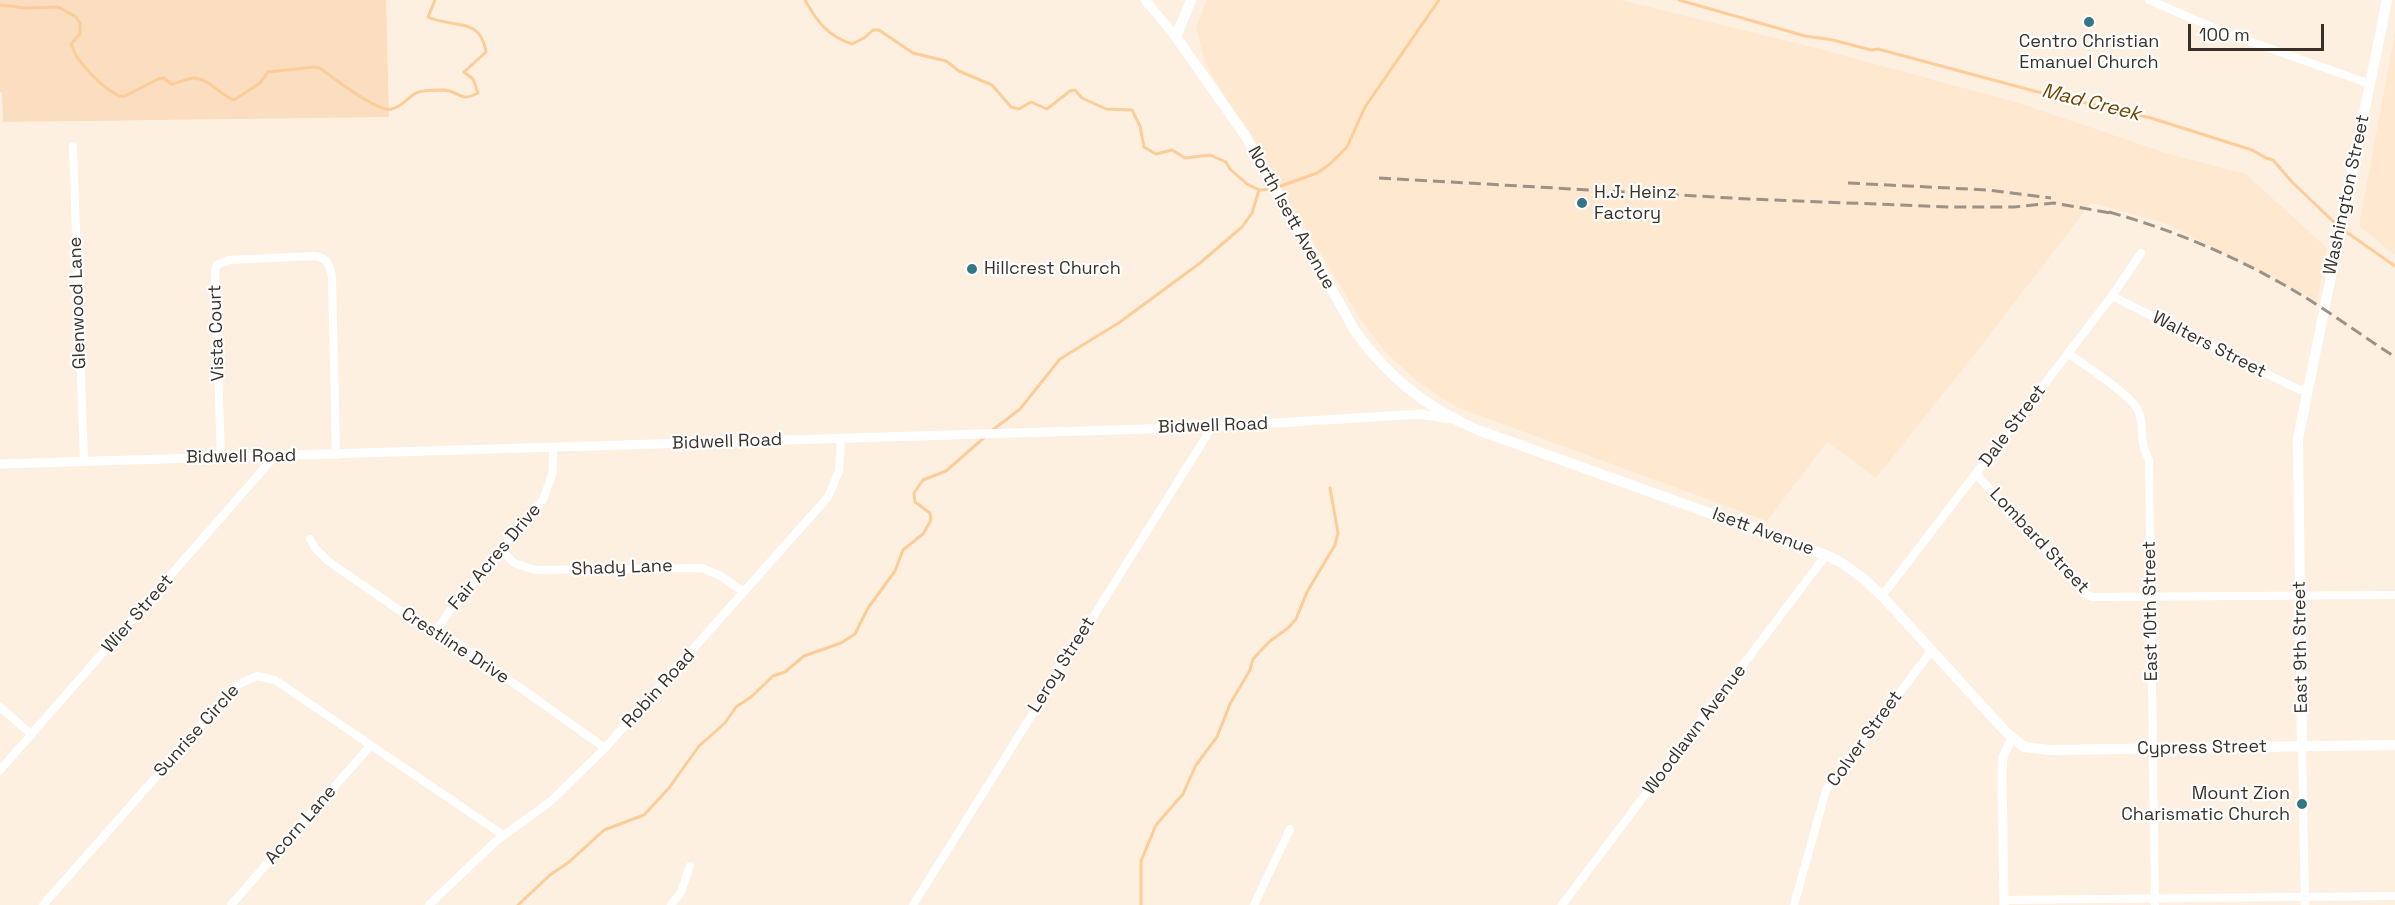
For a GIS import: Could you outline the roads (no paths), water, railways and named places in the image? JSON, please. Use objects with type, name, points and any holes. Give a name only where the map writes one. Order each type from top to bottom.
[{"type":"main road","points":[[1176,37],[1191,0]]},
{"type":"main road","name":"Washington Street","points":[[2308,390],[2387,0]]},
{"type":"main road","name":"North Isett Avenue","points":[[1176,37],[1245,135],[1355,332],[1371,353],[1415,396],[1453,419]]},
{"type":"main road","name":"East 9th Street","points":[[2302,747],[2298,439],[2308,390]]},
{"type":"main road","name":"Isett Avenue","points":[[1453,419],[1578,467],[1826,555],[1842,563],[1882,596],[2012,738]]},
{"type":"main road","name":"Cypress Street","points":[[2012,738],[2032,749],[2395,745]]},
{"type":"street","name":"North Isett Avenue","points":[[1145,0],[1176,37]]},
{"type":"street","points":[[2155,1],[2221,31],[2370,84]]},
{"type":"street","name":"Glenwood Lane","points":[[73,146],[84,461]]},
{"type":"street","name":"Dale Street","points":[[1882,596],[2112,296],[2141,253]]},
{"type":"street","name":"Vista Court","points":[[221,458],[215,271],[217,266],[229,260],[315,256],[326,260],[332,277],[336,455]]},
{"type":"street","name":"Walters Street","points":[[2112,296],[2298,389],[2308,390]]},
{"type":"street","name":"East 10th Street","points":[[2068,353],[2128,398],[2138,410],[2141,442],[2149,460],[2154,902]]},
{"type":"street","name":"Bidwell Road","points":[[0,464],[1212,427],[1420,414],[1453,419]]},
{"type":"street","name":"Leroy Street","points":[[913,905],[1212,427]]},
{"type":"street","name":"Robin Road","points":[[429,905],[503,835],[551,801],[605,748],[828,497],[839,471],[841,439]]},
{"type":"street","name":"Fair Acres Drive","points":[[437,630],[451,609],[543,500],[553,472],[553,448]]},
{"type":"street","name":"Wier Street","points":[[0,770],[274,457]]},
{"type":"street","name":"Lombard Street","points":[[1976,474],[2085,594],[2099,599],[2395,595]]},
{"type":"street","name":"Crestline Drive","points":[[310,539],[315,548],[328,561],[412,619],[437,630],[605,748]]},
{"type":"street","name":"Shady Lane","points":[[501,550],[514,563],[535,570],[702,568],[721,576],[744,592]]},
{"type":"street","name":"Woodlawn Avenue","points":[[1562,905],[1826,555]]},
{"type":"street","name":"Colver Street","points":[[1794,905],[1826,790],[1932,650]]},
{"type":"street","name":"Sunrise Circle","points":[[43,905],[223,699],[242,681],[256,676],[275,680],[503,835]]},
{"type":"street","points":[[0,707],[32,735]]},
{"type":"street","points":[[2012,738],[2003,757],[2002,774],[2004,902],[2305,901],[2395,897]]},
{"type":"street","name":"Acorn Lane","points":[[231,905],[371,745]]},
{"type":"street","name":"East 9th Street","points":[[2302,747],[2305,901]]},
{"type":"street","points":[[1254,905],[1290,829]]},
{"type":"street","points":[[671,905],[681,892],[690,866]]},
{"type":"waterway","points":[[0,5],[26,8],[58,7],[76,17],[80,23],[80,34],[71,44],[76,55],[97,80],[119,96],[125,96],[158,79],[164,78],[171,84],[195,78],[201,79],[234,100],[260,83],[268,72],[314,67],[320,68],[377,106],[392,109],[422,91],[444,90],[463,97],[478,93],[473,79],[464,72],[486,52],[483,40],[478,33],[464,25],[428,17],[435,0]]},
{"type":"waterway","points":[[805,0],[824,27],[844,41],[852,44],[873,30],[879,30],[913,53],[946,61],[959,71],[992,85],[1011,107],[1019,109],[1031,102],[1047,109],[1070,91],[1075,90],[1082,98],[1106,109],[1132,110],[1140,126],[1144,147],[1156,154],[1172,150],[1185,158],[1210,155],[1226,162],[1230,169],[1247,184],[1259,190],[1271,189]]},
{"type":"waterway","points":[[1278,187],[1317,173],[1347,147],[1365,107],[1439,0]]},
{"type":"waterway","name":"Mad Creek","points":[[1679,0],[1805,36],[1833,40],[1871,50],[1878,49],[2034,91],[2151,118],[2252,150],[2273,160],[2292,182],[2337,225]]},
{"type":"waterway","points":[[990,432],[1020,409],[1060,359],[1120,322],[1200,263],[1242,227],[1252,213],[1259,190]]},
{"type":"waterway","name":"Mad Creek","points":[[2342,229],[2395,266]]},
{"type":"waterway","points":[[518,905],[604,830],[644,815],[669,788],[699,746],[725,723],[736,707],[751,697],[773,676],[785,672],[804,656],[841,643],[855,634],[868,608],[895,571],[903,550],[923,534],[931,520],[930,513],[915,502],[914,493],[923,480],[946,471],[986,436]]},
{"type":"waterway","points":[[1141,905],[1141,861],[1156,825],[1183,794],[1196,765],[1217,737],[1230,704],[1250,670],[1253,659],[1296,619],[1307,592],[1335,545],[1338,533],[1330,488]]},
{"type":"railway","points":[[1379,178],[1749,199],[1949,207],[2014,207],[2054,203],[2116,214]]},
{"type":"railway","points":[[1848,183],[1988,190],[2051,198]]},
{"type":"railway","points":[[2109,212],[2184,237],[2257,270],[2315,303],[2395,357]]},
{"type":"place","name":"Centro Christian Emanuel Church","points":[[2089,22]]},
{"type":"place","name":"H.J. Heinz Factory","points":[[1582,203]]},
{"type":"place","name":"Hillcrest Church","points":[[972,269]]},
{"type":"place","name":"Mount Zion Charismatic Church","points":[[2302,804]]}]
